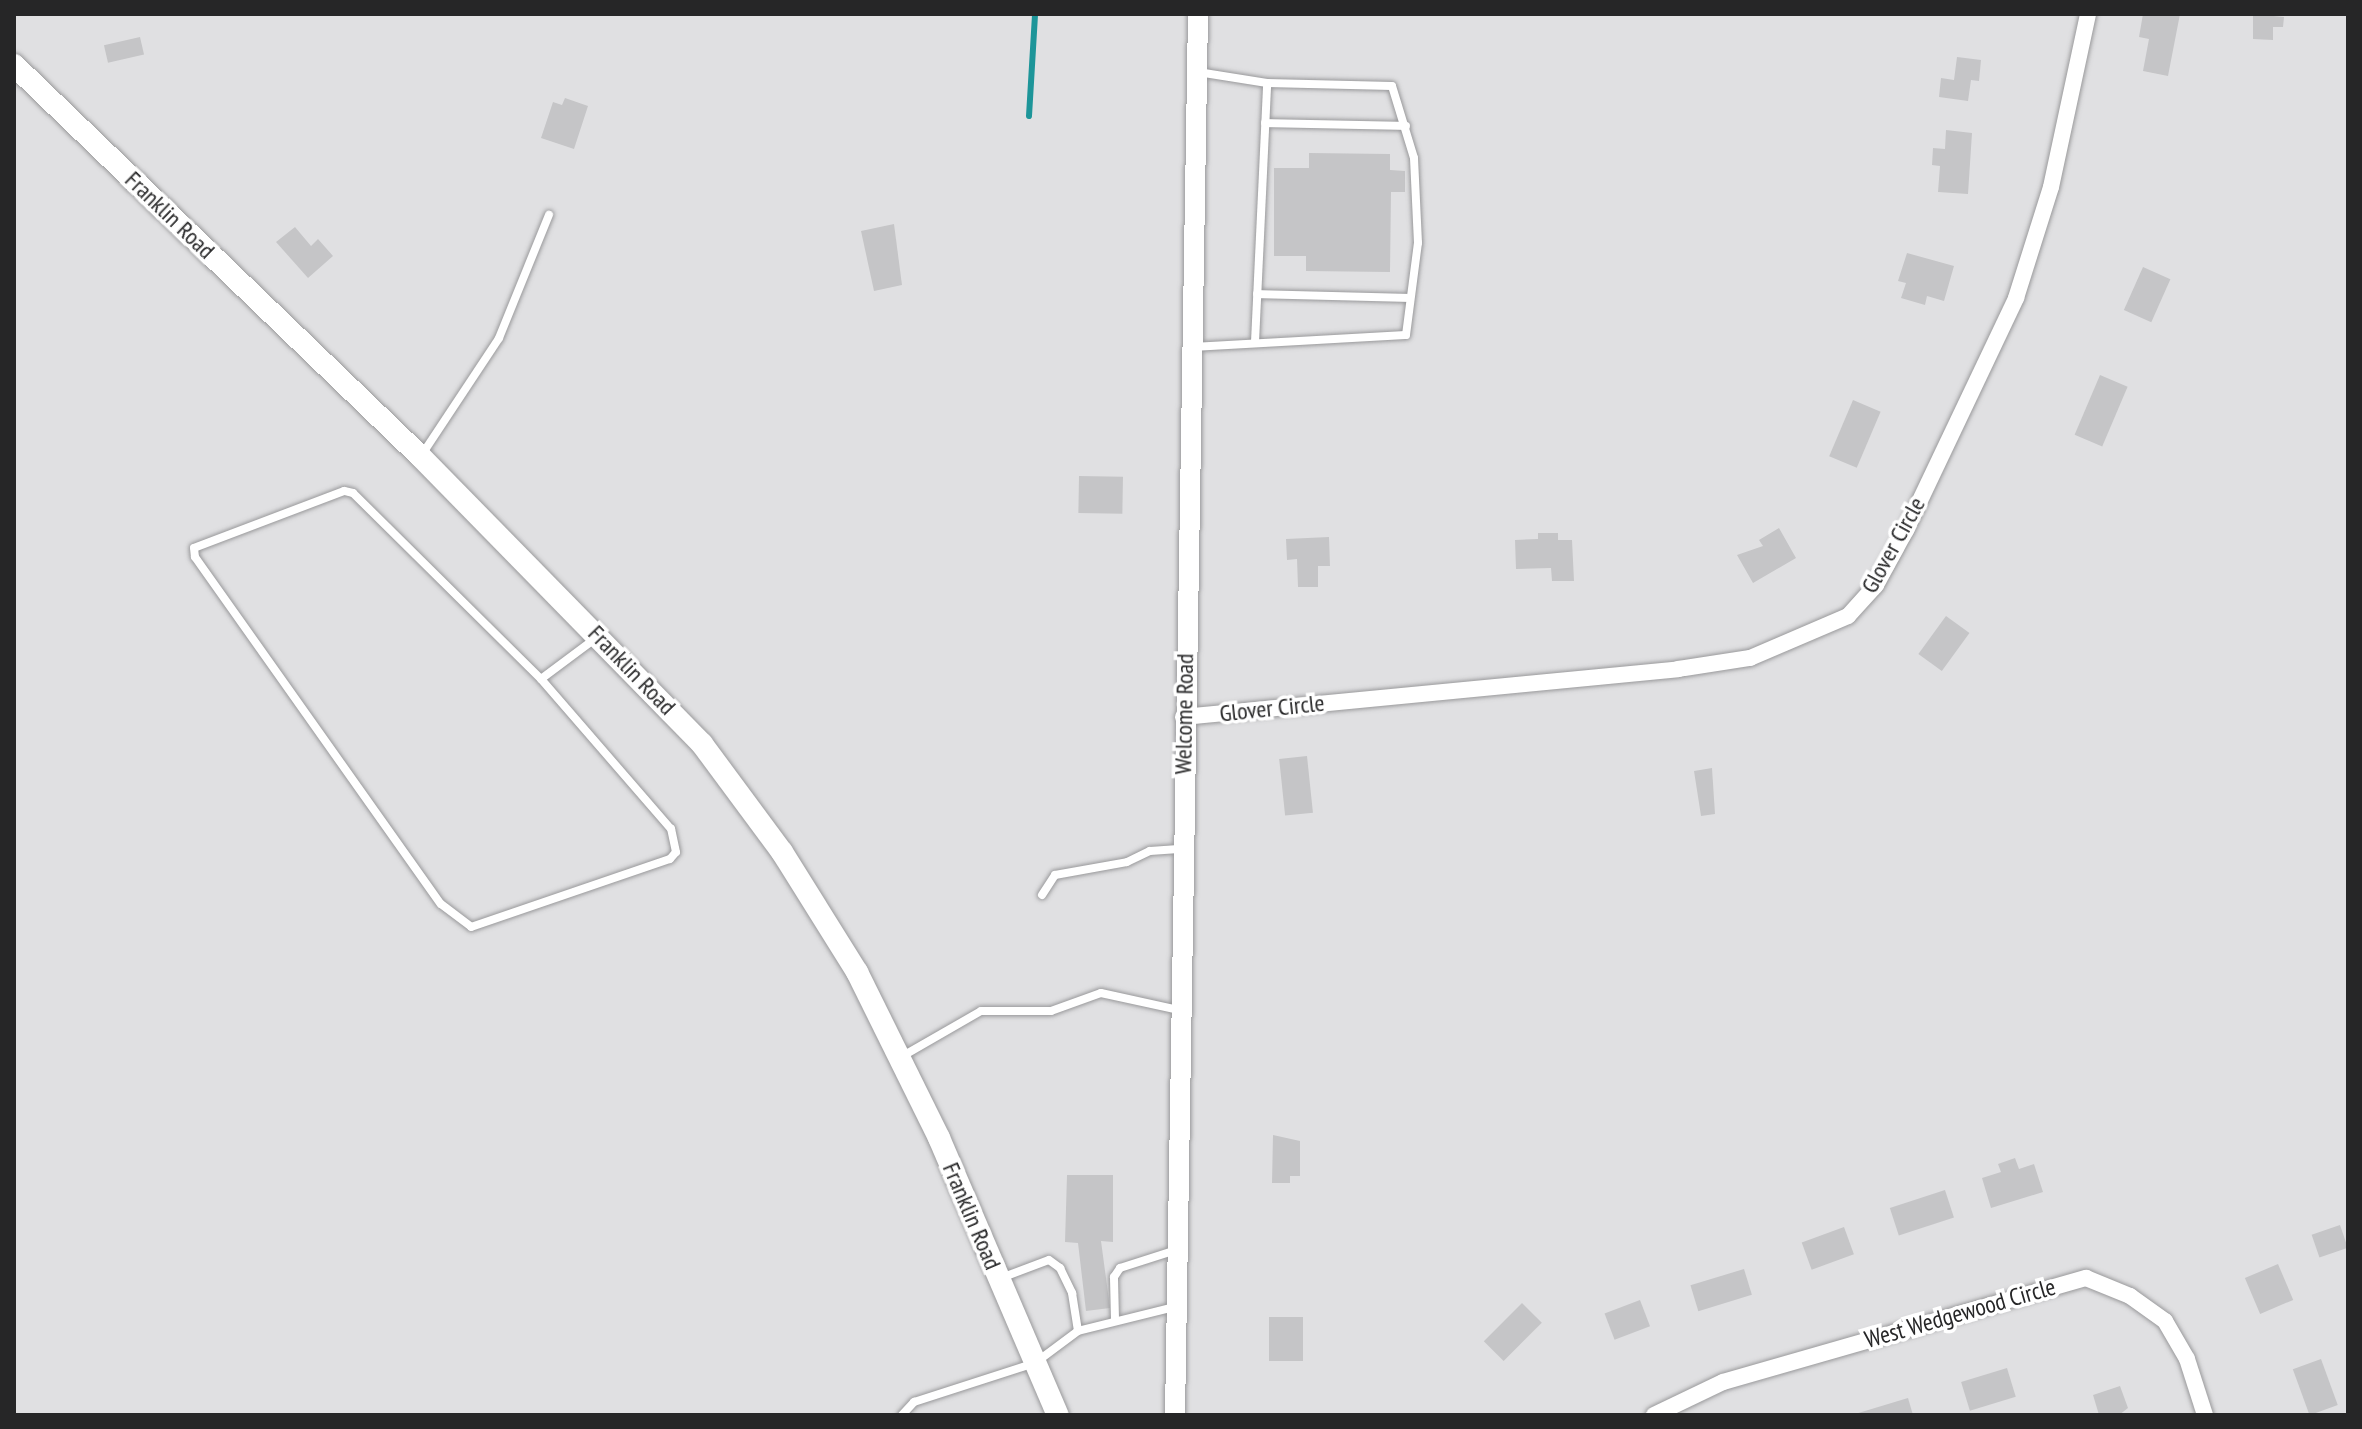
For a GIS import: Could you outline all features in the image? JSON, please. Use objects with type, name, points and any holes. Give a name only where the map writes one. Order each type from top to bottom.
[{"type":"main road","name":"Franklin Road","points":[[14,65],[420,456],[600,635],[702,744],[782,852],[857,972],[901,1057],[1058,1415]]},
{"type":"street","name":"Welcome Road","points":[[1175,1415],[1178,1010],[1198,14]]},
{"type":"street","name":"Glover Circle","points":[[1183,717],[1678,669],[1750,658],[1848,616],[1876,585],[1906,530],[2016,298],[2051,187],[2088,14]]},
{"type":"street","name":"West Wedgewood Circle","points":[[1654,1415],[1723,1382],[2086,1278],[2130,1296],[2165,1321],[2187,1359],[2205,1415]]},
{"type":"lane","points":[[1191,347],[1406,335],[1407,298],[1418,243],[1414,158],[1392,86],[1267,83],[1198,72]]},
{"type":"lane","points":[[1255,342],[1267,83]]},
{"type":"lane","points":[[1265,123],[1406,126]]},
{"type":"lane","points":[[420,456],[499,338],[549,215]]},
{"type":"lane","points":[[1257,294],[1407,298]]},
{"type":"lane","points":[[344,491],[353,493],[541,679],[671,829],[676,852],[670,859],[471,927],[441,904],[195,557],[199,542],[344,491]]},
{"type":"lane","points":[[541,679],[600,635]]},
{"type":"lane","points":[[1042,895],[1055,875],[1127,862],[1150,851],[1182,849]]},
{"type":"lane","points":[[901,1057],[981,1011],[1051,1011],[1101,993],[1178,1010]]},
{"type":"lane","points":[[1115,1319],[1114,1277],[1120,1268],[1177,1250]]},
{"type":"lane","points":[[999,1279],[1049,1260],[1060,1268],[1072,1293],[1078,1331]]},
{"type":"lane","points":[[902,1415],[914,1402],[1035,1363],[1078,1331],[1115,1319],[1176,1307]]},
{"type":"building","points":[[2143,14],[2180,14],[2168,76],[2143,71],[2149,39],[2139,37]]},
{"type":"building","points":[[2253,14],[2284,17],[2283,27],[2273,27],[2273,40],[2253,39]]},
{"type":"building","points":[[140,37],[144,55],[108,63],[104,45]]},
{"type":"building","points":[[1957,57],[1981,60],[1979,81],[1971,80],[1968,101],[1939,97],[1941,78],[1954,80]]},
{"type":"building","points":[[565,98],[588,106],[574,149],[541,138],[553,102],[562,105]]},
{"type":"building","points":[[1946,130],[1972,133],[1968,194],[1938,192],[1940,166],[1932,165],[1933,148],[1945,149]]},
{"type":"building","points":[[1309,153],[1390,154],[1390,170],[1405,171],[1405,192],[1391,192],[1390,272],[1306,271],[1306,256],[1274,256],[1274,168],[1309,168]]},
{"type":"building","points":[[894,224],[902,285],[874,291],[861,231]]},
{"type":"building","points":[[295,227],[311,246],[318,239],[333,256],[308,278],[276,242]]},
{"type":"building","points":[[1907,253],[1954,266],[1944,301],[1927,296],[1925,305],[1901,298],[1906,283],[1898,281]]},
{"type":"building","points":[[2143,267],[2170,279],[2151,322],[2124,310]]},
{"type":"building","points":[[2100,375],[2128,387],[2102,447],[2075,435]]},
{"type":"building","points":[[1853,400],[1881,412],[1857,468],[1829,456]]},
{"type":"building","points":[[1079,476],[1123,477],[1122,514],[1078,513]]},
{"type":"building","points":[[1779,528],[1796,558],[1753,583],[1737,555],[1763,546],[1759,540]]},
{"type":"building","points":[[1538,533],[1558,533],[1558,540],[1572,540],[1574,581],[1552,581],[1551,568],[1516,569],[1515,540],[1538,539]]},
{"type":"building","points":[[1329,537],[1330,566],[1318,566],[1318,587],[1298,587],[1297,559],[1287,560],[1286,539]]},
{"type":"building","points":[[1946,616],[1969,633],[1942,671],[1918,654]]},
{"type":"building","points":[[1307,756],[1313,813],[1285,816],[1279,759]]},
{"type":"building","points":[[1712,768],[1715,814],[1701,816],[1694,771]]},
{"type":"building","points":[[1273,1135],[1300,1141],[1300,1176],[1290,1176],[1290,1183],[1272,1183]]},
{"type":"building","points":[[2015,1158],[2019,1169],[2034,1164],[2043,1192],[1991,1208],[1982,1178],[2001,1172],[1998,1164]]},
{"type":"building","points":[[1067,1175],[1113,1175],[1113,1242],[1101,1241],[1110,1308],[1086,1311],[1078,1243],[1065,1242]]},
{"type":"building","points":[[1945,1190],[1954,1218],[1899,1236],[1890,1208]]},
{"type":"building","points":[[2340,1225],[2348,1248],[2319,1257],[2312,1235]]},
{"type":"building","points":[[1844,1227],[1854,1254],[1812,1270],[1802,1242]]},
{"type":"building","points":[[2278,1264],[2293,1300],[2260,1314],[2245,1278]]},
{"type":"building","points":[[1744,1269],[1752,1295],[1698,1311],[1690,1285]]},
{"type":"building","points":[[1640,1300],[1650,1326],[1615,1340],[1605,1314]]},
{"type":"building","points":[[1522,1303],[1542,1323],[1504,1361],[1484,1341]]},
{"type":"building","points":[[1269,1317],[1303,1317],[1303,1361],[1269,1361]]},
{"type":"building","points":[[2321,1359],[2338,1405],[2309,1415],[2293,1369]]},
{"type":"building","points":[[2007,1368],[2016,1397],[1970,1411],[1961,1382]]},
{"type":"building","points":[[2120,1386],[2128,1408],[2119,1415],[2099,1415],[2093,1395]]},
{"type":"building","points":[[1908,1398],[1913,1415],[1855,1415],[1855,1414]]},
{"type":"waterway","points":[[1029,116],[1035,14]]}]
